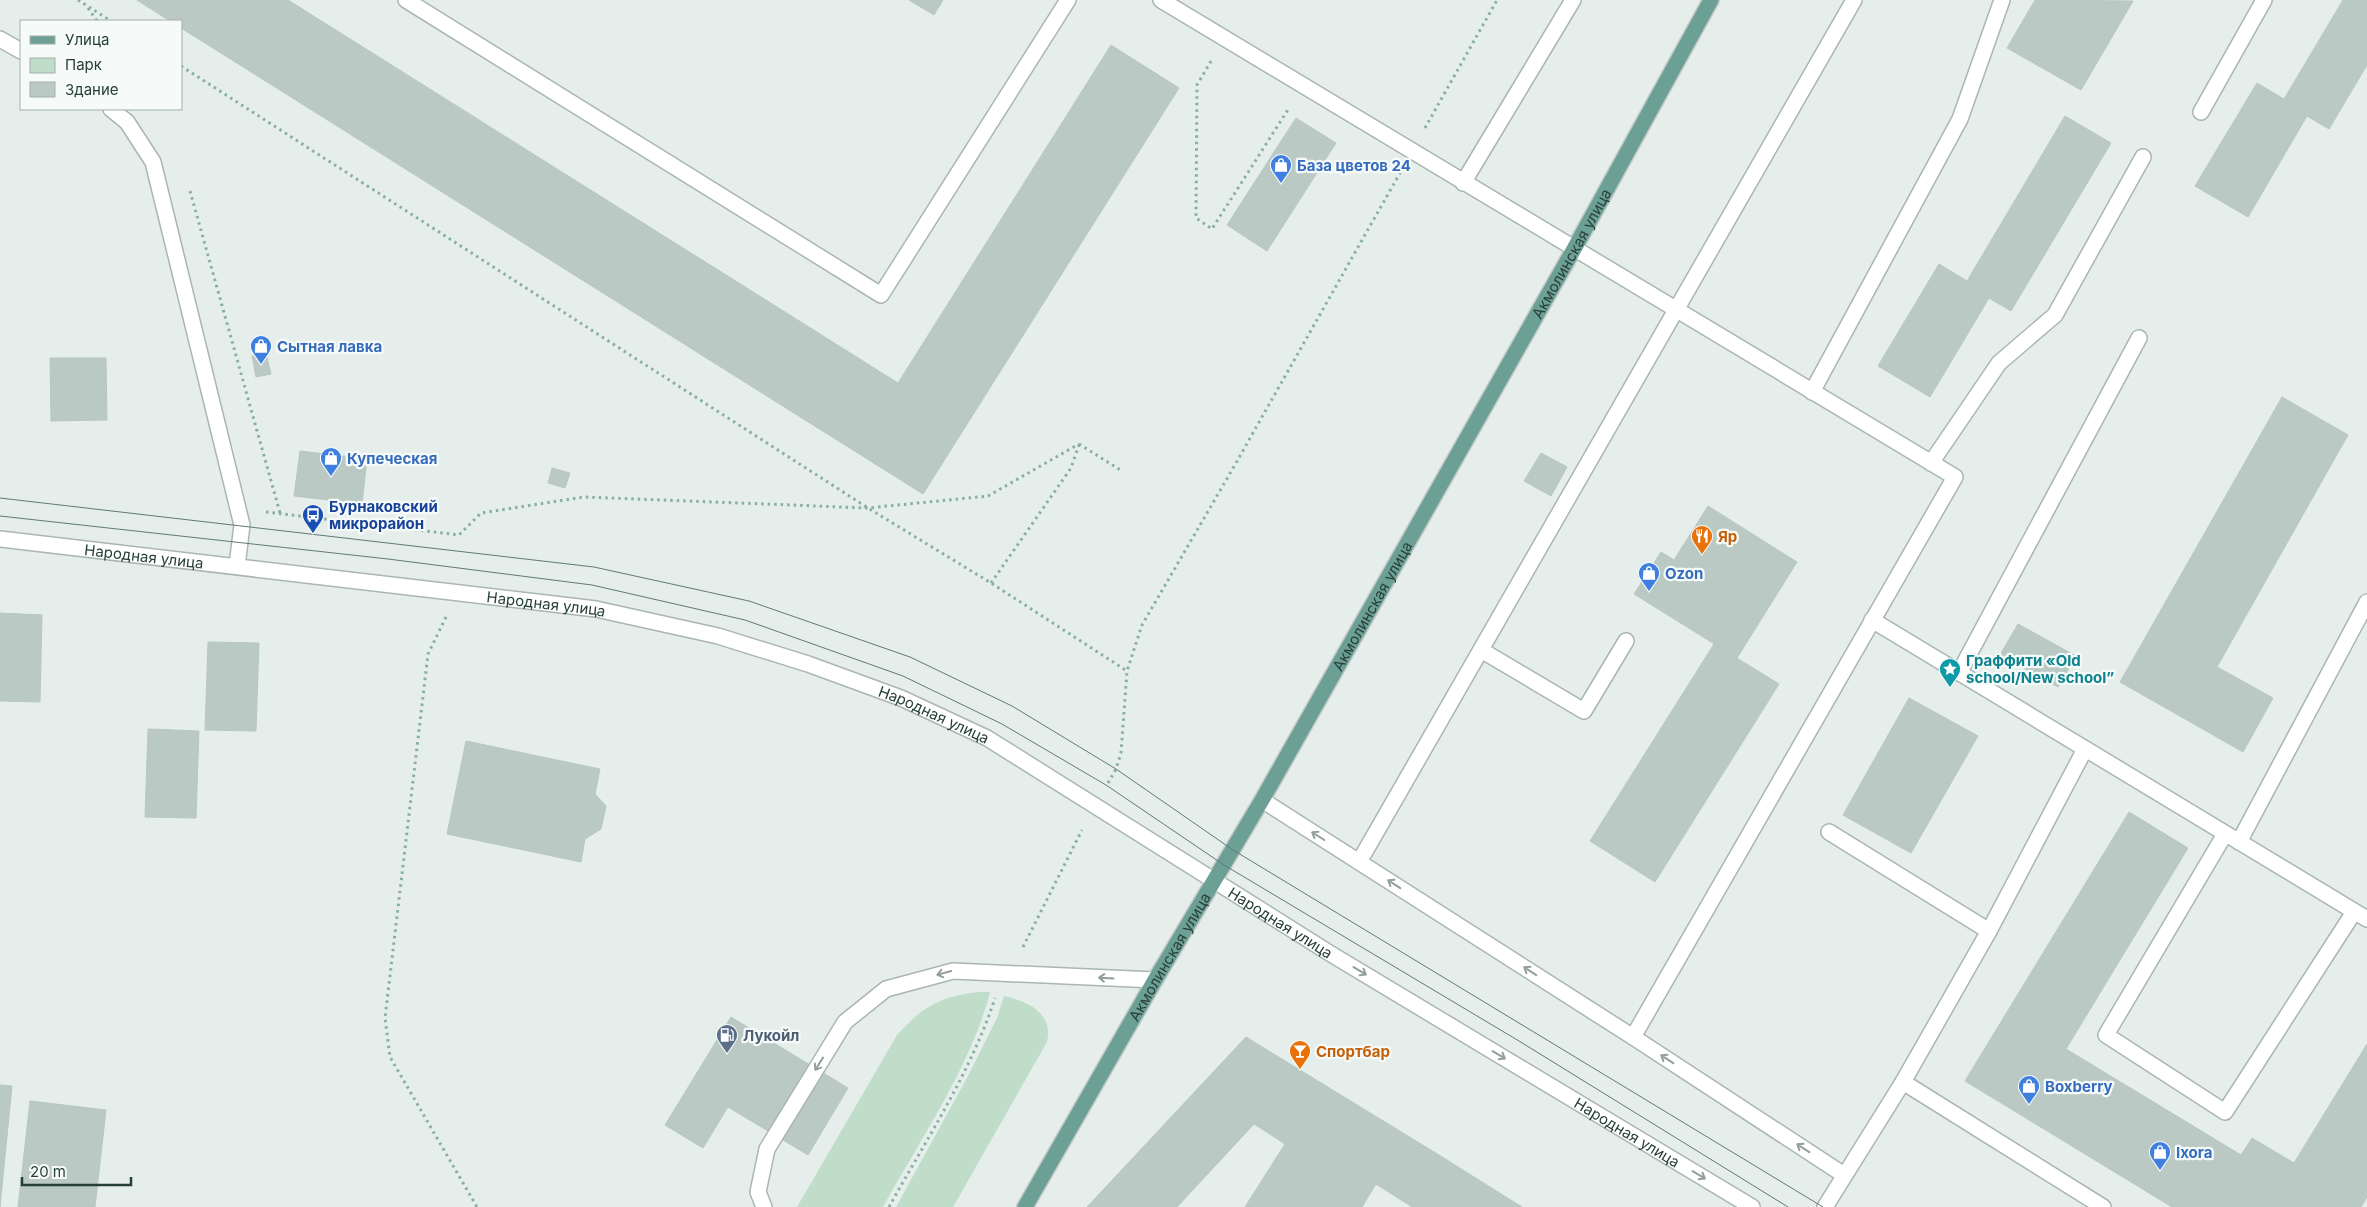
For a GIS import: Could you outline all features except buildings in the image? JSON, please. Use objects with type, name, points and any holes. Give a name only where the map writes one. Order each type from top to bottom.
[{"type":"main road","name":"Акмолинская улица","points":[[1025,1207],[1155,980],[1262,800],[1574,249],[1711,0]]},
{"type":"street","points":[[406,0],[881,295],[1068,0]]},
{"type":"street","points":[[1161,0],[1955,477],[1633,1037]]},
{"type":"street","points":[[1463,183],[1573,0]]},
{"type":"street","points":[[1359,862],[1854,0]]},
{"type":"street","points":[[1812,392],[1960,119],[2002,0]]},
{"type":"street","points":[[2201,112],[2264,0]]},
{"type":"street","points":[[0,39],[20,50]]},
{"type":"street","points":[[112,110],[127,122],[154,162],[242,525],[237,566]]},
{"type":"street","points":[[1931,463],[1999,363],[2055,315],[2143,156]]},
{"type":"street","points":[[1959,673],[2139,338]]},
{"type":"street","name":"Народная улица","points":[[0,539],[596,609],[718,636],[808,664],[901,698],[987,738],[1331,954],[1752,1207]]},
{"type":"street","points":[[2239,842],[2367,602]]},
{"type":"street","points":[[1872,620],[2361,915],[2225,1112],[2106,1035],[2225,834]]},
{"type":"street","points":[[1481,650],[1584,711],[1626,641]]},
{"type":"street","points":[[1825,1207],[1844,1175],[1859,1156],[1903,1082],[1989,931],[2085,749]]},
{"type":"street","points":[[1262,800],[1633,1037],[1844,1175]]},
{"type":"street","points":[[1829,832],[1989,931]]},
{"type":"street","points":[[764,1207],[758,1192],[767,1149],[845,1022],[886,989],[953,971],[1155,980]]},
{"type":"street","points":[[1903,1082],[2103,1207]]},
{"type":"path","points":[[78,0],[110,20]]},
{"type":"path","points":[[889,1207],[964,1071],[989,1016],[996,994],[1009,973],[1095,805],[1116,769],[1121,753],[1127,671],[1142,624],[1232,470],[1497,0]]},
{"type":"path","points":[[87,5],[96,20]]},
{"type":"path","points":[[1225,40],[1196,85],[1196,218],[1212,229],[1291,105]]},
{"type":"path","points":[[182,67],[868,508],[991,582],[1127,671]]},
{"type":"path","points":[[190,190],[280,514]]},
{"type":"path","points":[[237,508],[459,535],[481,513],[584,497],[868,508],[988,496],[1079,444]]},
{"type":"path","points":[[1079,444],[1122,471]]},
{"type":"path","points":[[991,582],[1071,468],[1079,444]]},
{"type":"path","points":[[447,614],[428,654],[385,1018],[390,1057],[477,1207]]},
{"type":"green space","points":[[990,992],[971,1047],[958,1075],[883,1207],[797,1207],[897,1035],[916,1017],[934,1004],[954,996]]},
{"type":"green space","points":[[1004,996],[1030,1005],[1043,1016],[1048,1032],[1047,1042],[953,1207],[896,1207],[968,1076],[997,1018]]},
{"type":"tram line","points":[[0,498],[594,567],[749,601],[910,657],[1012,706],[1116,769],[1233,850],[1823,1207]]},
{"type":"tram line","points":[[0,516],[388,559],[592,585],[745,620],[903,676],[1002,724],[1106,785],[1224,865],[1519,1041],[1788,1207]]},
{"type":"place","name":"База цветов 24","points":[[1281,184]]},
{"type":"place","name":"Сытная лавка","points":[[261,365]]},
{"type":"place","name":"Купеческая","points":[[331,477]]},
{"type":"place","name":"Бурнаковский микрорайон","points":[[313,534]]},
{"type":"place","name":"Яр","points":[[1702,555]]},
{"type":"place","name":"Ozon","points":[[1649,592]]},
{"type":"place","name":"Граффити «Old school/New school”","points":[[1950,688]]},
{"type":"place","name":"Лукойл","points":[[727,1054]]},
{"type":"place","name":"Спортбар","points":[[1300,1070]]},
{"type":"place","name":"Boxberry","points":[[2029,1105]]},
{"type":"place","name":"Ixora","points":[[2160,1171]]}]
